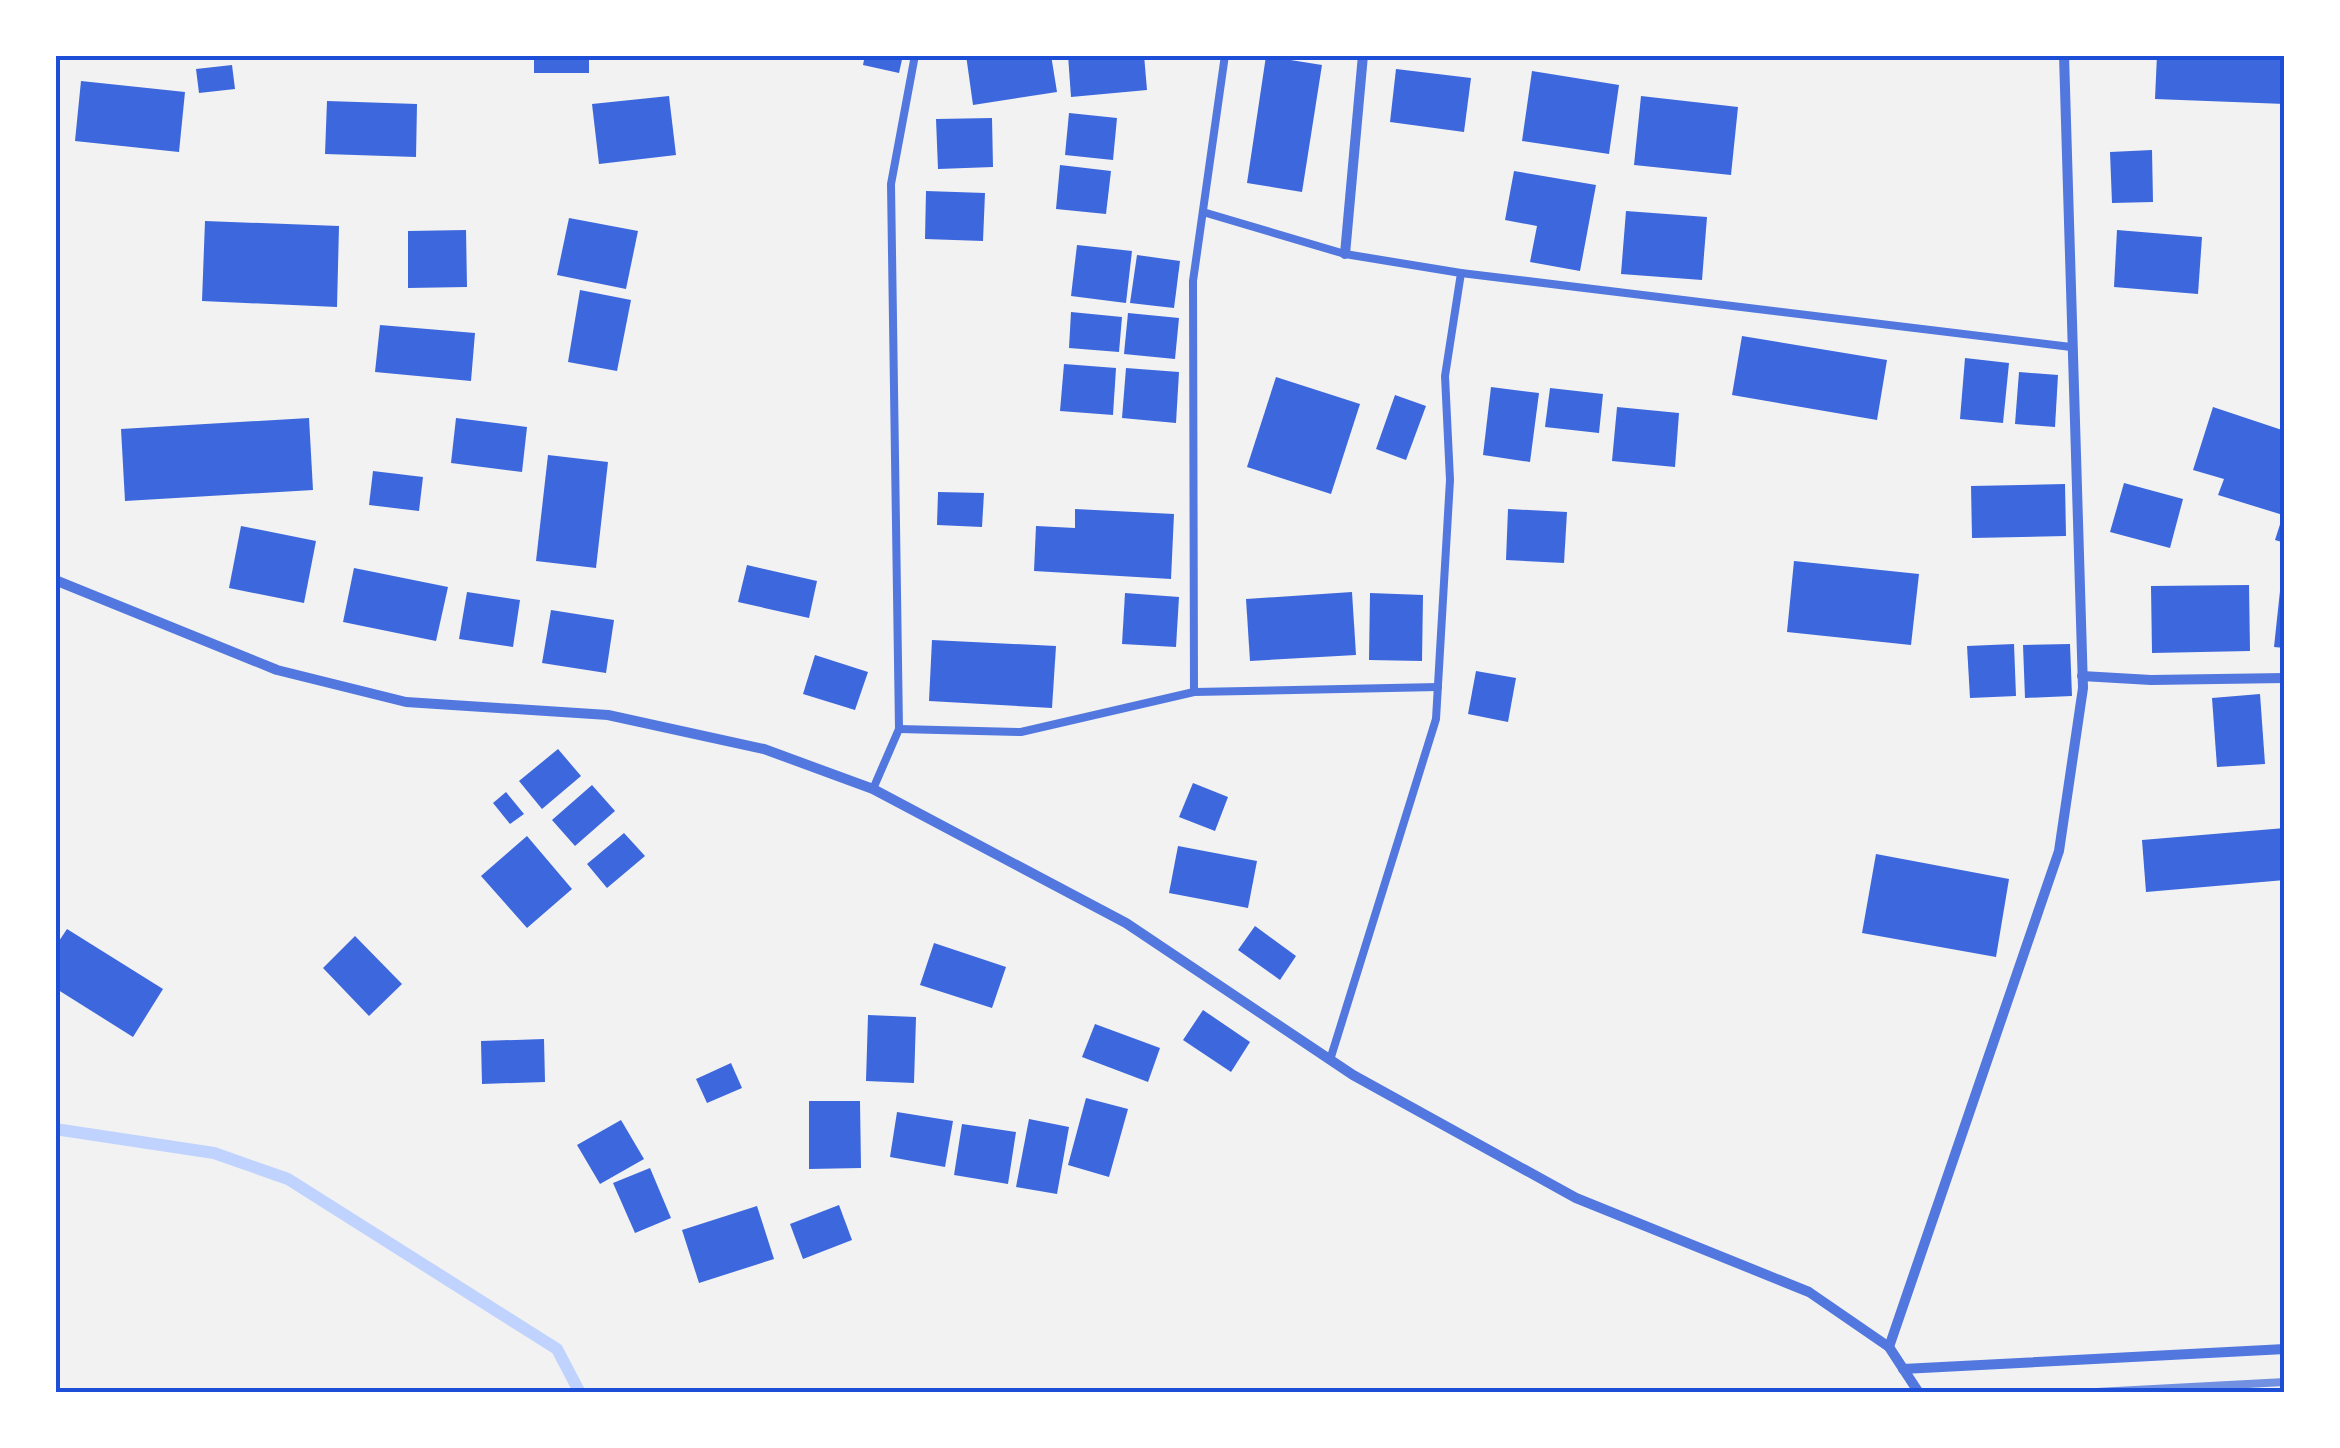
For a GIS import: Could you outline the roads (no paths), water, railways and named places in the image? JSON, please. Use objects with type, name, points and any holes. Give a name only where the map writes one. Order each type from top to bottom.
[{"type":"street","points":[[1345,254],[1362,55]]},
{"type":"street","points":[[1888,1347],[2060,851],[2082,676],[2064,55]]},
{"type":"street","points":[[55,580],[296,674],[406,702],[608,715],[764,749],[873,789],[1126,923],[1330,1060],[1576,1198],[1809,1292],[1888,1347],[1918,1393]]},
{"type":"street","points":[[2082,676],[2151,680],[2285,678]]},
{"type":"street","points":[[1903,1368],[2285,1348]]},
{"type":"lane","points":[[873,789],[899,729],[892,184],[915,55]]},
{"type":"lane","points":[[1194,692],[1193,282],[1225,55]]},
{"type":"lane","points":[[1203,212],[1345,254],[1460,273],[2071,347]]},
{"type":"lane","points":[[1330,1060],[1436,719],[1450,480],[1445,376],[1460,273]]},
{"type":"lane","points":[[899,729],[1021,732],[1194,692],[1438,687]]},
{"type":"waterway","points":[[55,1129],[214,1153],[288,1179],[557,1349],[580,1393]]},
{"type":"railway","points":[[2078,1393],[2285,1382]]}]
